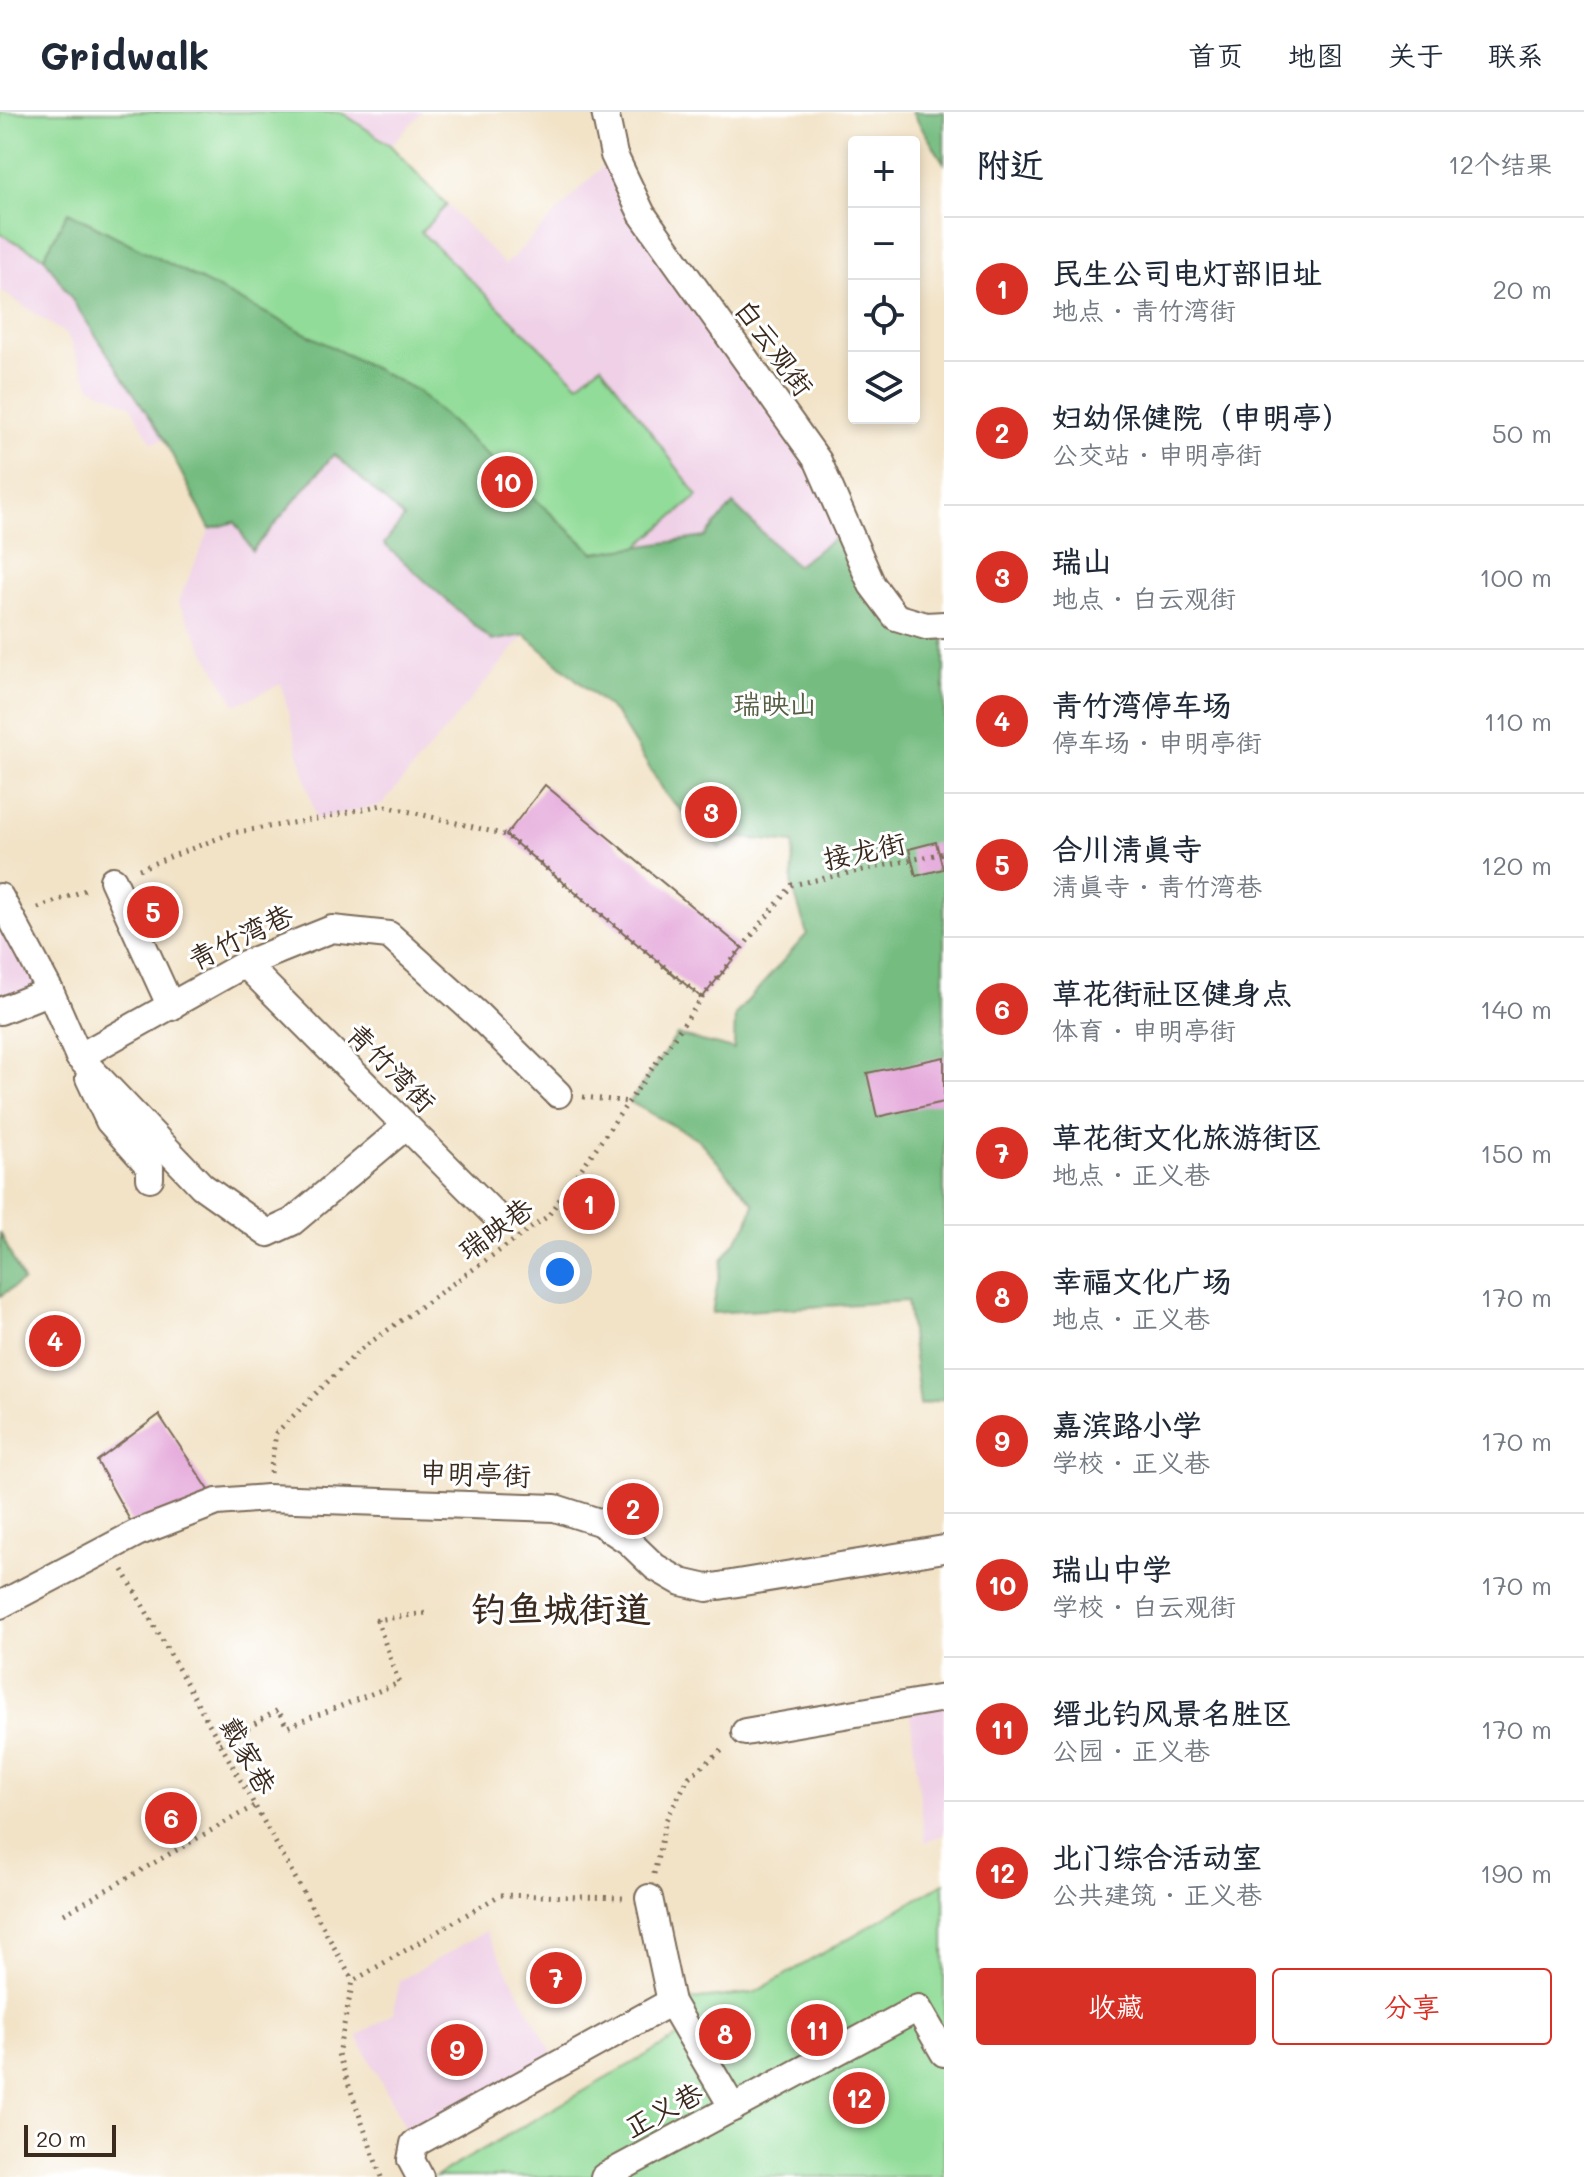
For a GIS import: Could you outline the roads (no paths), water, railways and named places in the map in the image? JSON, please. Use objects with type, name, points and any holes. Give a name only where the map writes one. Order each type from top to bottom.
[{"type":"street","name":"白云观街","points":[[605,112],[614,155],[642,214],[818,461],[872,585],[896,617],[926,626],[944,625]]},
{"type":"street","points":[[113,880],[171,1007]]},
{"type":"street","points":[[0,897],[50,991],[109,1121],[150,1167],[150,1178]]},
{"type":"street","name":"青竹湾巷","points":[[79,1057],[245,964],[332,929],[389,935],[479,1016],[558,1094]]},
{"type":"street","name":"青竹湾街","points":[[245,964],[494,1214]]},
{"type":"street","points":[[0,1011],[50,991]]},
{"type":"street","points":[[79,1057],[202,1186],[268,1233],[292,1222],[406,1126]]},
{"type":"street","name":"申明亭街","points":[[0,1605],[137,1533],[217,1502],[267,1498],[555,1508],[599,1522],[628,1541],[655,1567],[681,1582],[707,1588],[944,1549]]},
{"type":"street","points":[[745,1732],[944,1698]]},
{"type":"street","points":[[649,1898],[671,2002],[733,2108]]},
{"type":"street","points":[[420,2177],[411,2160],[414,2144],[671,2002]]},
{"type":"street","name":"正义巷","points":[[604,2177],[918,2008],[944,2053]]},
{"type":"place","name":"瑞山中学","points":[[507,482]]},
{"type":"place","name":"瑞山","points":[[711,812]]},
{"type":"place","name":"合川清真寺","points":[[153,912]]},
{"type":"place","name":"民生公司电灯部旧址","points":[[589,1204]]},
{"type":"place","name":"青竹湾停车场","points":[[55,1341]]},
{"type":"place","name":"妇幼保健院（申明亭）","points":[[633,1509]]},
{"type":"place","name":"草花街社区健身点","points":[[171,1818]]},
{"type":"place","name":"草花街文化旅游街区","points":[[556,1978]]},
{"type":"place","name":"缙北钓风景名胜区","points":[[817,2030]]},
{"type":"place","name":"幸福文化广场","points":[[725,2034]]},
{"type":"place","name":"嘉滨路小学","points":[[457,2050]]},
{"type":"place","name":"北门综合活动室","points":[[859,2098]]},
{"type":"district","name":"钓鱼城街道","points":[[561,1607]]},
{"type":"park label","name":"瑞映山","points":[[775,703]]}]
